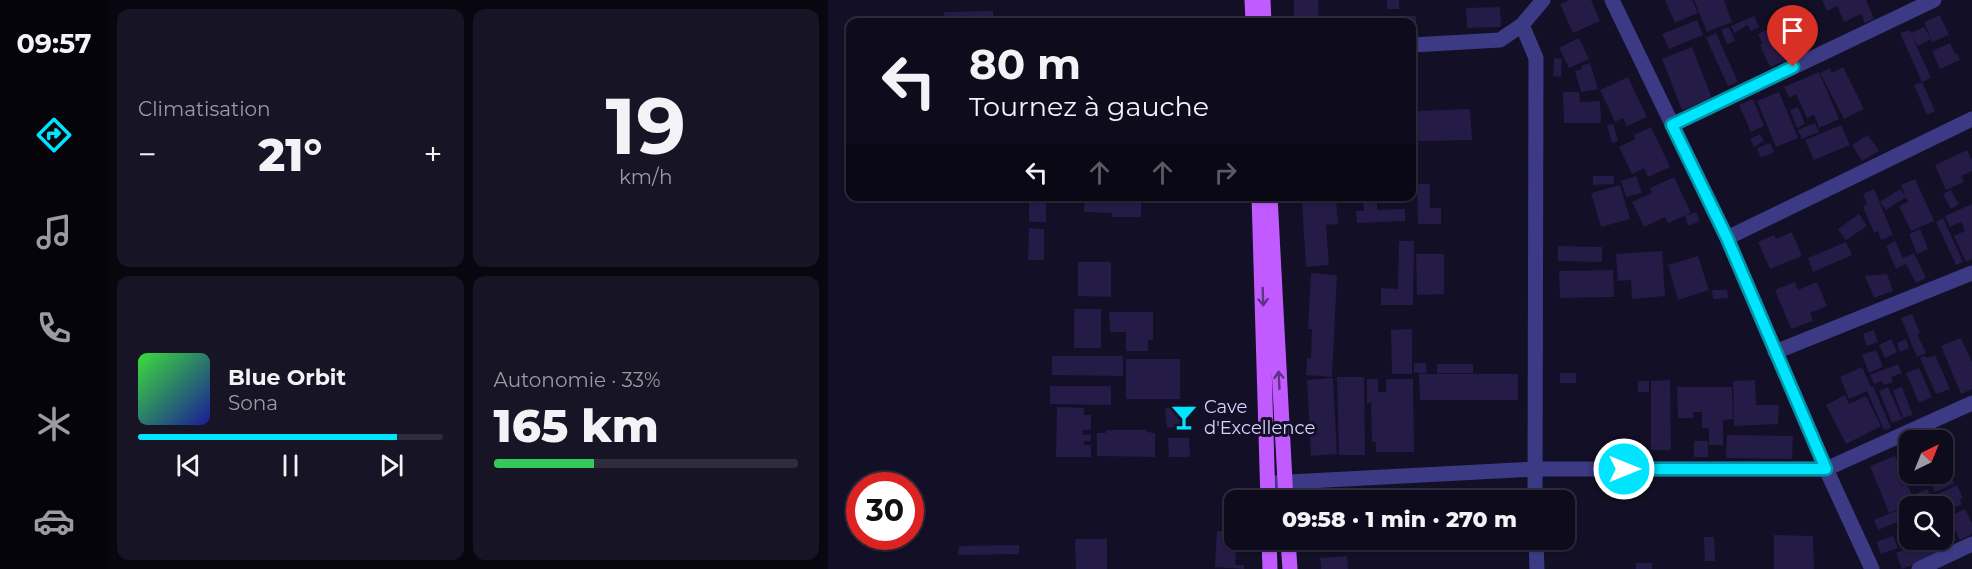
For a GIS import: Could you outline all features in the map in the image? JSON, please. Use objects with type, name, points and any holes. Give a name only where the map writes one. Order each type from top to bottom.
[{"type":"main road","points":[[1252,0],[1253,18]]},
{"type":"main road","points":[[1263,0],[1264,18]]},
{"type":"main road","points":[[1259,201],[1268,490]]},
{"type":"main road","points":[[1270,201],[1285,490]]},
{"type":"main road","points":[[1269,550],[1270,569]]},
{"type":"main road","points":[[1289,550],[1290,569]]},
{"type":"street","points":[[1416,45],[1500,40],[1522,25],[1543,0]]},
{"type":"street","points":[[1672,125],[1934,0]]},
{"type":"street","points":[[1615,1],[1727,238],[1826,469],[1872,569]]},
{"type":"street","points":[[1522,25],[1536,58],[1535,490]]},
{"type":"street","points":[[1727,238],[1972,119]]},
{"type":"street","points":[[1775,352],[1972,273]]},
{"type":"street","points":[[1268,483],[1534,469],[1826,469],[1972,403]]},
{"type":"street","points":[[1919,569],[1972,544]]},
{"type":"street","points":[[1536,550],[1537,569]]},
{"type":"building","points":[[1294,0],[1318,0],[1319,18],[1294,18]]},
{"type":"building","points":[[1387,0],[1399,0],[1399,9],[1387,9]]},
{"type":"building","points":[[1569,0],[1591,0],[1600,21],[1573,33],[1560,4]]},
{"type":"building","points":[[1665,0],[1692,0],[1698,13],[1675,23]]},
{"type":"building","points":[[1694,0],[1724,0],[1732,22],[1707,32]]},
{"type":"building","points":[[1822,0],[1866,0],[1874,19],[1865,23],[1861,14],[1844,22],[1837,6],[1827,11]]},
{"type":"building","points":[[1500,7],[1501,27],[1467,28],[1466,8]]},
{"type":"building","points":[[993,11],[993,18],[945,18],[944,12]]},
{"type":"building","points":[[1940,15],[1949,35],[1932,42],[1924,22]]},
{"type":"building","points":[[1394,16],[1416,16],[1416,18],[1394,18]]},
{"type":"building","points":[[1754,16],[1759,27],[1751,31],[1748,25],[1734,33],[1731,26]]},
{"type":"building","points":[[1793,18],[1807,47],[1785,56],[1787,60],[1770,67],[1760,45],[1763,44],[1758,34]]},
{"type":"building","points":[[1697,20],[1703,35],[1669,49],[1662,34]]},
{"type":"building","points":[[1729,27],[1735,41],[1727,44],[1721,30]]},
{"type":"building","points":[[1924,27],[1931,39],[1918,46],[1912,36],[1931,78],[1922,82],[1900,33],[1909,30],[1911,33]]},
{"type":"building","points":[[1716,33],[1738,82],[1728,86],[1706,38]]},
{"type":"building","points":[[1579,38],[1589,59],[1569,68],[1559,48]]},
{"type":"building","points":[[1950,43],[1960,60],[1940,69],[1932,51]]},
{"type":"building","points":[[1692,47],[1712,98],[1682,110],[1662,59]]},
{"type":"building","points":[[1554,58],[1562,59],[1561,77],[1553,76]]},
{"type":"building","points":[[1590,63],[1598,89],[1581,92],[1575,71]]},
{"type":"building","points":[[1843,67],[1864,109],[1844,119],[1820,73],[1830,68],[1832,73]]},
{"type":"building","points":[[1819,72],[1839,119],[1819,128],[1814,115],[1807,118],[1796,94],[1789,98],[1784,87]]},
{"type":"building","points":[[1628,77],[1647,117],[1627,126],[1623,118],[1615,122],[1600,90]]},
{"type":"building","points":[[1922,82],[1935,111],[1927,115],[1914,85]]},
{"type":"building","points":[[1563,92],[1579,92],[1580,102],[1600,101],[1601,123],[1564,123]]},
{"type":"building","points":[[1779,92],[1798,138],[1776,147],[1757,101]]},
{"type":"building","points":[[1753,99],[1764,126],[1751,132],[1739,105]]},
{"type":"building","points":[[1798,107],[1805,124],[1797,128],[1790,110]]},
{"type":"building","points":[[1470,109],[1472,140],[1418,141],[1417,111]]},
{"type":"building","points":[[1815,123],[1819,132],[1802,139],[1798,130]]},
{"type":"building","points":[[1613,124],[1618,141],[1612,143],[1607,125]]},
{"type":"building","points":[[1841,125],[1850,145],[1814,160],[1805,140]]},
{"type":"building","points":[[1651,127],[1670,167],[1648,177],[1644,168],[1632,174],[1619,147],[1635,139],[1634,135]]},
{"type":"building","points":[[1760,134],[1764,141],[1754,147],[1750,139]]},
{"type":"building","points":[[1868,135],[1879,151],[1862,161],[1852,145]]},
{"type":"building","points":[[1770,143],[1774,152],[1761,158],[1757,148]]},
{"type":"building","points":[[1967,150],[1972,160],[1972,171],[1961,176],[1964,182],[1946,190],[1935,165]]},
{"type":"building","points":[[1593,176],[1614,176],[1614,184],[1593,185]]},
{"type":"building","points":[[1636,176],[1642,193],[1626,197],[1621,181]]},
{"type":"building","points":[[1674,177],[1691,213],[1668,223],[1665,217],[1644,227],[1632,202],[1652,193],[1650,188]]},
{"type":"building","points":[[1915,179],[1934,221],[1911,231],[1899,206],[1908,202],[1901,185]]},
{"type":"building","points":[[1417,184],[1430,184],[1430,208],[1441,208],[1441,224],[1418,224]]},
{"type":"building","points":[[1620,185],[1630,219],[1601,227],[1591,193]]},
{"type":"building","points":[[1874,189],[1893,235],[1881,240],[1878,231],[1874,233],[1863,206],[1867,204],[1863,194]]},
{"type":"building","points":[[1900,189],[1906,197],[1886,210],[1880,202]]},
{"type":"building","points":[[1951,190],[1959,204],[1951,209],[1943,194]]},
{"type":"building","points":[[1029,201],[1046,201],[1046,222],[1029,222]]},
{"type":"building","points":[[1085,201],[1141,201],[1141,217],[1112,217],[1112,213],[1084,212]]},
{"type":"building","points":[[1336,201],[1338,224],[1326,225],[1329,265],[1306,267],[1302,202]]},
{"type":"building","points":[[1363,203],[1377,203],[1377,210],[1405,209],[1405,221],[1357,223],[1356,211],[1364,211]]},
{"type":"building","points":[[1972,204],[1972,259],[1966,262],[1954,236],[1965,231],[1961,222],[1950,227],[1945,216]]},
{"type":"building","points":[[1696,212],[1700,221],[1688,226],[1685,216]]},
{"type":"building","points":[[1859,214],[1867,226],[1846,240],[1838,229]]},
{"type":"building","points":[[1943,218],[1963,262],[1956,265],[1936,222]]},
{"type":"building","points":[[1029,228],[1044,229],[1044,260],[1028,260]]},
{"type":"building","points":[[1920,229],[1928,249],[1917,254],[1909,234]]},
{"type":"building","points":[[1792,232],[1802,256],[1770,269],[1758,242],[1774,235],[1776,239]]},
{"type":"building","points":[[1399,241],[1414,241],[1413,305],[1381,305],[1381,288],[1398,289]]},
{"type":"building","points":[[1895,241],[1903,258],[1914,253],[1926,278],[1916,283],[1906,264],[1896,269],[1886,246]]},
{"type":"building","points":[[1846,242],[1852,255],[1813,272],[1808,258]]},
{"type":"building","points":[[1558,246],[1602,247],[1602,262],[1558,261]]},
{"type":"building","points":[[1662,251],[1665,296],[1632,299],[1631,280],[1618,281],[1616,254]]},
{"type":"building","points":[[1416,254],[1444,254],[1444,294],[1417,295]]},
{"type":"building","points":[[1698,256],[1709,290],[1678,300],[1668,265]]},
{"type":"building","points":[[1078,262],[1111,262],[1111,297],[1078,296]]},
{"type":"building","points":[[1613,270],[1614,297],[1560,298],[1559,271]]},
{"type":"building","points":[[1311,273],[1337,275],[1332,377],[1306,375],[1307,358],[1311,358],[1312,329],[1308,329]]},
{"type":"building","points":[[1887,274],[1893,291],[1874,298],[1865,276]]},
{"type":"building","points":[[1795,282],[1798,290],[1817,282],[1827,306],[1810,313],[1813,321],[1791,329],[1775,290]]},
{"type":"building","points":[[1712,290],[1727,290],[1728,298],[1713,299]]},
{"type":"building","points":[[1074,309],[1101,309],[1101,348],[1074,348]]},
{"type":"building","points":[[1109,312],[1153,312],[1153,340],[1148,340],[1148,351],[1126,351],[1126,332],[1110,332]]},
{"type":"building","points":[[1912,314],[1920,333],[1917,334],[1926,353],[1917,357],[1901,318]]},
{"type":"building","points":[[1412,329],[1412,374],[1392,374],[1391,330]]},
{"type":"building","points":[[1874,330],[1878,342],[1867,346],[1863,334]]},
{"type":"building","points":[[1961,338],[1972,362],[1972,389],[1961,394],[1941,346]]},
{"type":"building","points":[[1891,339],[1897,352],[1885,358],[1879,345]]},
{"type":"building","points":[[1906,339],[1909,348],[1900,352],[1897,343]]},
{"type":"building","points":[[1876,350],[1883,367],[1869,373],[1862,355]]},
{"type":"building","points":[[1935,355],[1950,389],[1936,394],[1920,358]]},
{"type":"building","points":[[1052,356],[1123,356],[1123,376],[1052,375]]},
{"type":"building","points":[[1126,359],[1180,359],[1180,399],[1126,399]]},
{"type":"building","points":[[1414,363],[1426,363],[1427,373],[1414,373]]},
{"type":"building","points":[[1437,364],[1473,364],[1473,373],[1437,373]]},
{"type":"building","points":[[1898,364],[1902,373],[1891,377],[1893,382],[1884,385],[1882,381],[1874,384],[1870,375]]},
{"type":"building","points":[[1862,367],[1891,428],[1884,430],[1867,391],[1849,399],[1840,377]]},
{"type":"building","points":[[1919,368],[1932,397],[1919,403],[1906,373]]},
{"type":"building","points":[[1560,373],[1576,373],[1576,383],[1560,383]]},
{"type":"building","points":[[1419,374],[1518,374],[1518,400],[1420,400]]},
{"type":"building","points":[[1337,377],[1364,377],[1365,455],[1339,455]]},
{"type":"building","points":[[1333,378],[1337,454],[1311,456],[1307,380]]},
{"type":"building","points":[[1367,379],[1378,379],[1378,392],[1386,392],[1386,379],[1413,379],[1414,452],[1376,452],[1376,442],[1372,442],[1371,403],[1367,403]]},
{"type":"building","points":[[1670,380],[1671,450],[1651,450],[1651,381]]},
{"type":"building","points":[[1755,380],[1756,405],[1779,405],[1778,424],[1734,426],[1733,381]]},
{"type":"building","points":[[1638,381],[1649,381],[1649,392],[1638,392]]},
{"type":"building","points":[[1050,386],[1111,386],[1111,405],[1050,404]]},
{"type":"building","points":[[1677,387],[1732,387],[1733,419],[1723,420],[1723,445],[1709,445],[1709,428],[1702,428],[1702,412],[1693,412],[1693,418],[1678,418]]},
{"type":"building","points":[[1888,387],[1902,419],[1892,423],[1879,391]]},
{"type":"building","points":[[1902,387],[1913,415],[1903,418],[1893,390]]},
{"type":"building","points":[[1845,395],[1849,404],[1866,396],[1881,426],[1846,444],[1826,405]]},
{"type":"building","points":[[1186,405],[1189,425],[1167,428],[1165,408]]},
{"type":"building","points":[[1057,407],[1084,408],[1084,415],[1091,415],[1091,430],[1083,430],[1083,435],[1091,435],[1091,441],[1084,441],[1084,445],[1091,445],[1091,457],[1056,457]]},
{"type":"building","points":[[1106,430],[1147,430],[1147,432],[1155,433],[1155,457],[1097,456],[1097,433],[1106,433]]},
{"type":"building","points":[[1727,435],[1793,436],[1792,459],[1726,458]]},
{"type":"building","points":[[1168,438],[1189,438],[1190,457],[1169,457]]},
{"type":"building","points":[[1694,441],[1708,441],[1708,457],[1694,457]]},
{"type":"building","points":[[1895,456],[1899,465],[1899,484],[1907,484],[1912,496],[1899,496],[1899,508],[1889,513],[1870,466]]},
{"type":"building","points":[[1953,481],[1954,484],[1935,492],[1931,484],[1953,484]]},
{"type":"building","points":[[1957,485],[1963,498],[1960,500],[1962,504],[1953,508],[1953,496],[1934,496]]},
{"type":"building","points":[[1927,489],[1930,495],[1914,496]]},
{"type":"building","points":[[1965,509],[1972,523],[1972,534],[1960,540],[1953,525],[1953,515]]},
{"type":"building","points":[[1898,510],[1899,512],[1899,521],[1878,530],[1874,520]]},
{"type":"building","points":[[1217,531],[1224,531],[1224,550],[1236,550],[1235,565],[1244,565],[1244,569],[1215,567]]},
{"type":"building","points":[[1774,535],[1813,536],[1814,569],[1774,569]]},
{"type":"building","points":[[1893,536],[1898,548],[1881,554],[1876,542]]},
{"type":"building","points":[[1704,537],[1714,537],[1715,561],[1705,561]]},
{"type":"building","points":[[1075,539],[1107,539],[1107,569],[1076,569]]},
{"type":"building","points":[[1019,545],[1019,554],[958,555],[959,546]]},
{"type":"building","points":[[1903,550],[1937,550],[1939,555],[1902,569],[1896,553]]},
{"type":"building","points":[[1347,556],[1348,569],[1321,569],[1320,558]]},
{"type":"building","points":[[1636,563],[1652,563],[1652,569],[1636,569]]},
{"type":"place","name":"Cave d'Excellence","points":[[1184,417]]},
{"type":"route","points":[[1624,469],[1826,469],[1727,238],[1672,125],[1793,67]]}]
